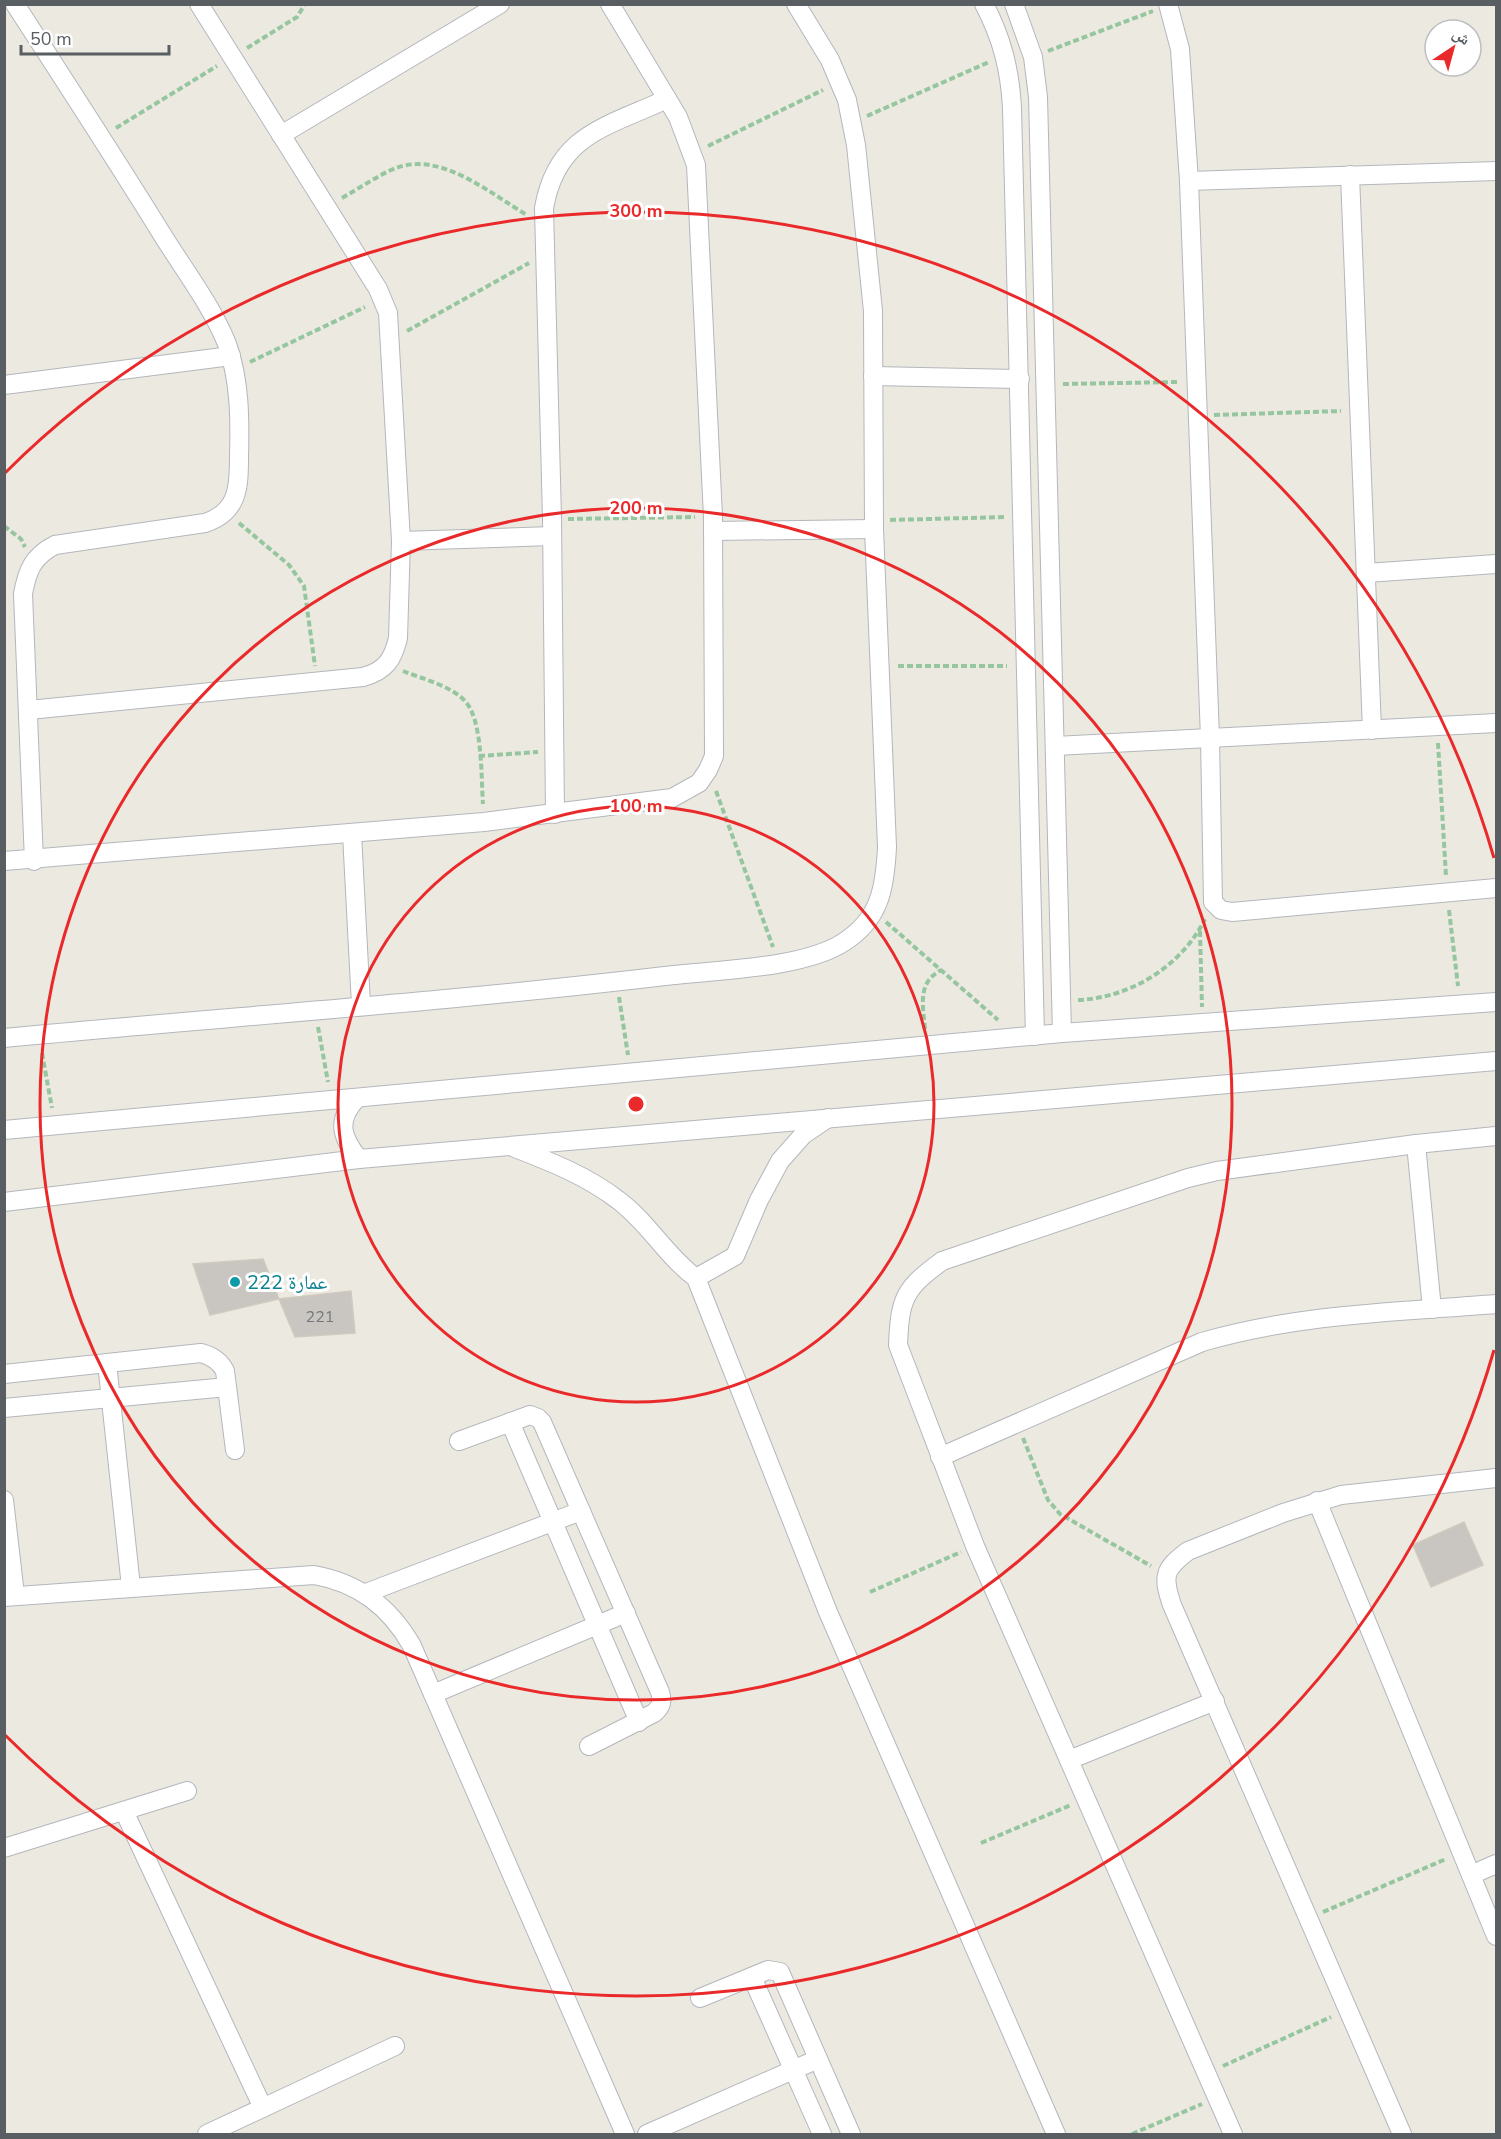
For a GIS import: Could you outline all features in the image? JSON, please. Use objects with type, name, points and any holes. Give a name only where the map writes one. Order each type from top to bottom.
[{"type":"street","points":[[15,4],[101,136],[208,308],[232,363],[239,416],[239,479],[227,512],[205,523],[55,545],[42,552],[27,574],[23,594],[34,861]]},
{"type":"street","points":[[29,710],[363,678],[376,674],[388,665],[398,638],[401,541],[388,313],[383,299],[200,4]]},
{"type":"street","points":[[281,135],[500,4]]},
{"type":"street","points":[[4,861],[34,861],[484,822],[672,798],[699,783],[714,756],[713,524],[698,181],[693,153],[678,117],[610,4]]},
{"type":"street","points":[[4,1038],[616,982],[778,962],[821,954],[843,943],[866,925],[874,912],[886,872],[887,847],[874,525],[873,311],[853,123],[840,82],[830,60],[796,4]]},
{"type":"street","points":[[984,4],[997,28],[1006,55],[1012,91],[1026,666],[1026,1037]]},
{"type":"street","points":[[1014,4],[1033,57],[1038,97],[1062,1033]]},
{"type":"street","points":[[1168,5],[1180,49],[1189,181],[1210,738],[1213,902],[1221,910],[1232,912],[1497,888]]},
{"type":"street","points":[[555,814],[552,528],[544,207],[548,184],[558,162],[574,145],[667,99]]},
{"type":"street","points":[[1189,181],[1497,171]]},
{"type":"street","points":[[1350,175],[1372,730]]},
{"type":"street","points":[[1015,217],[1041,217]]},
{"type":"street","points":[[4,385],[232,363]]},
{"type":"street","points":[[873,376],[1020,379]]},
{"type":"street","points":[[713,524],[874,525]]},
{"type":"street","points":[[401,541],[552,528]]},
{"type":"street","points":[[1366,573],[1497,564]]},
{"type":"street","points":[[1024,577],[1051,576]]},
{"type":"street","points":[[1055,746],[1497,723]]},
{"type":"street","points":[[352,834],[361,1005]]},
{"type":"street","points":[[4,1130],[1062,1033],[1202,1025],[1497,1002]]},
{"type":"street","points":[[4,1202],[359,1159],[512,1147],[830,1116],[1245,1084],[1497,1061]]},
{"type":"street","points":[[357,1098],[348,1107],[343,1132],[347,1144],[359,1159]]},
{"type":"street","points":[[696,1278],[735,1256],[759,1200],[780,1161],[803,1135],[830,1116]]},
{"type":"street","points":[[1233,2134],[975,1546],[898,1345],[900,1311],[915,1281],[942,1261],[1188,1178],[1217,1171],[1416,1144],[1497,1136]]},
{"type":"street","points":[[1416,1144],[1432,1309]]},
{"type":"street","points":[[512,1147],[568,1169],[619,1200],[676,1263],[696,1278],[828,1612],[1056,2134]]},
{"type":"street","points":[[940,1457],[1202,1342],[1242,1330],[1286,1321],[1497,1304]]},
{"type":"street","points":[[4,1374],[201,1353],[214,1358],[223,1367],[234,1450]]},
{"type":"street","points":[[107,1363],[131,1587]]},
{"type":"street","points":[[4,1408],[226,1387]]},
{"type":"street","points":[[459,1441],[530,1415],[542,1422],[626,1613],[662,1700],[660,1708],[639,1722],[589,1746]]},
{"type":"street","points":[[510,1422],[639,1722]]},
{"type":"street","points":[[1402,2134],[1172,1605],[1166,1588],[1165,1574],[1172,1562],[1188,1551],[1317,1501],[1373,1491],[1497,1478]]},
{"type":"street","points":[[4,1500],[10,1596],[314,1575],[332,1578],[366,1593],[381,1604],[404,1631],[625,2134]]},
{"type":"street","points":[[1317,1501],[1497,1936]]},
{"type":"street","points":[[366,1593],[580,1511]]},
{"type":"street","points":[[433,1694],[626,1613]]},
{"type":"street","points":[[1068,1760],[1215,1701]]},
{"type":"street","points":[[4,1848],[187,1791]]},
{"type":"street","points":[[124,1810],[263,2108]]},
{"type":"street","points":[[1472,1875],[1497,1864]]},
{"type":"street","points":[[700,1998],[768,1970],[780,1972],[850,2134]]},
{"type":"street","points":[[752,1977],[822,2134]]},
{"type":"street","points":[[207,2134],[395,2046]]},
{"type":"street","points":[[647,2134],[818,2059]]},
{"type":"path","points":[[101,136],[297,17],[305,4]]},
{"type":"path","points":[[1033,57],[1168,5]]},
{"type":"path","points":[[853,123],[1006,55]]},
{"type":"path","points":[[693,153],[840,82]]},
{"type":"path","points":[[326,207],[393,169],[413,165],[434,166],[454,172],[544,226]]},
{"type":"path","points":[[391,340],[545,254]]},
{"type":"path","points":[[232,363],[383,299]]},
{"type":"path","points":[[1046,384],[1197,381]]},
{"type":"path","points":[[1198,415],[1359,410]]},
{"type":"path","points":[[227,512],[289,565],[304,586],[316,682]]},
{"type":"path","points":[[874,525],[1022,517]]},
{"type":"path","points":[[552,528],[713,524]]},
{"type":"path","points":[[4,526],[21,539],[33,563]]},
{"type":"path","points":[[388,665],[453,692],[465,701],[473,714],[484,822]]},
{"type":"path","points":[[879,666],[1026,666]]},
{"type":"path","points":[[1437,727],[1446,892],[1460,1004]]},
{"type":"path","points":[[479,756],[555,750]]},
{"type":"path","points":[[708,770],[778,962]]},
{"type":"path","points":[[1061,1001],[1089,1000],[1115,994],[1140,984],[1163,969],[1183,951],[1200,930],[1213,902]]},
{"type":"path","points":[[874,912],[941,970],[1026,1037]]},
{"type":"path","points":[[1200,930],[1202,1025]]},
{"type":"path","points":[[926,1046],[924,986],[930,975],[941,970]]},
{"type":"path","points":[[616,982],[630,1073]]},
{"type":"path","points":[[315,1009],[331,1100]]},
{"type":"path","points":[[39,1035],[55,1125]]},
{"type":"path","points":[[1017,1423],[1048,1500],[1060,1514],[1165,1574]]},
{"type":"path","points":[[870,1592],[975,1546]]},
{"type":"path","points":[[981,1843],[1086,1798]]},
{"type":"path","points":[[1309,1918],[1462,1853]]},
{"type":"path","points":[[1206,2073],[1348,2010]]},
{"type":"path","points":[[1132,2134],[1216,2098]]},
{"type":"building","name":"عمارة 222","points":[[263,1259],[279,1299],[210,1315],[193,1264]]},
{"type":"building","points":[[351,1291],[355,1333],[295,1337],[279,1299]]},
{"type":"building","points":[[1464,1522],[1483,1565],[1431,1587],[1413,1545]]},
{"type":"place","name":"عمارة 222","points":[[235,1282]]}]
